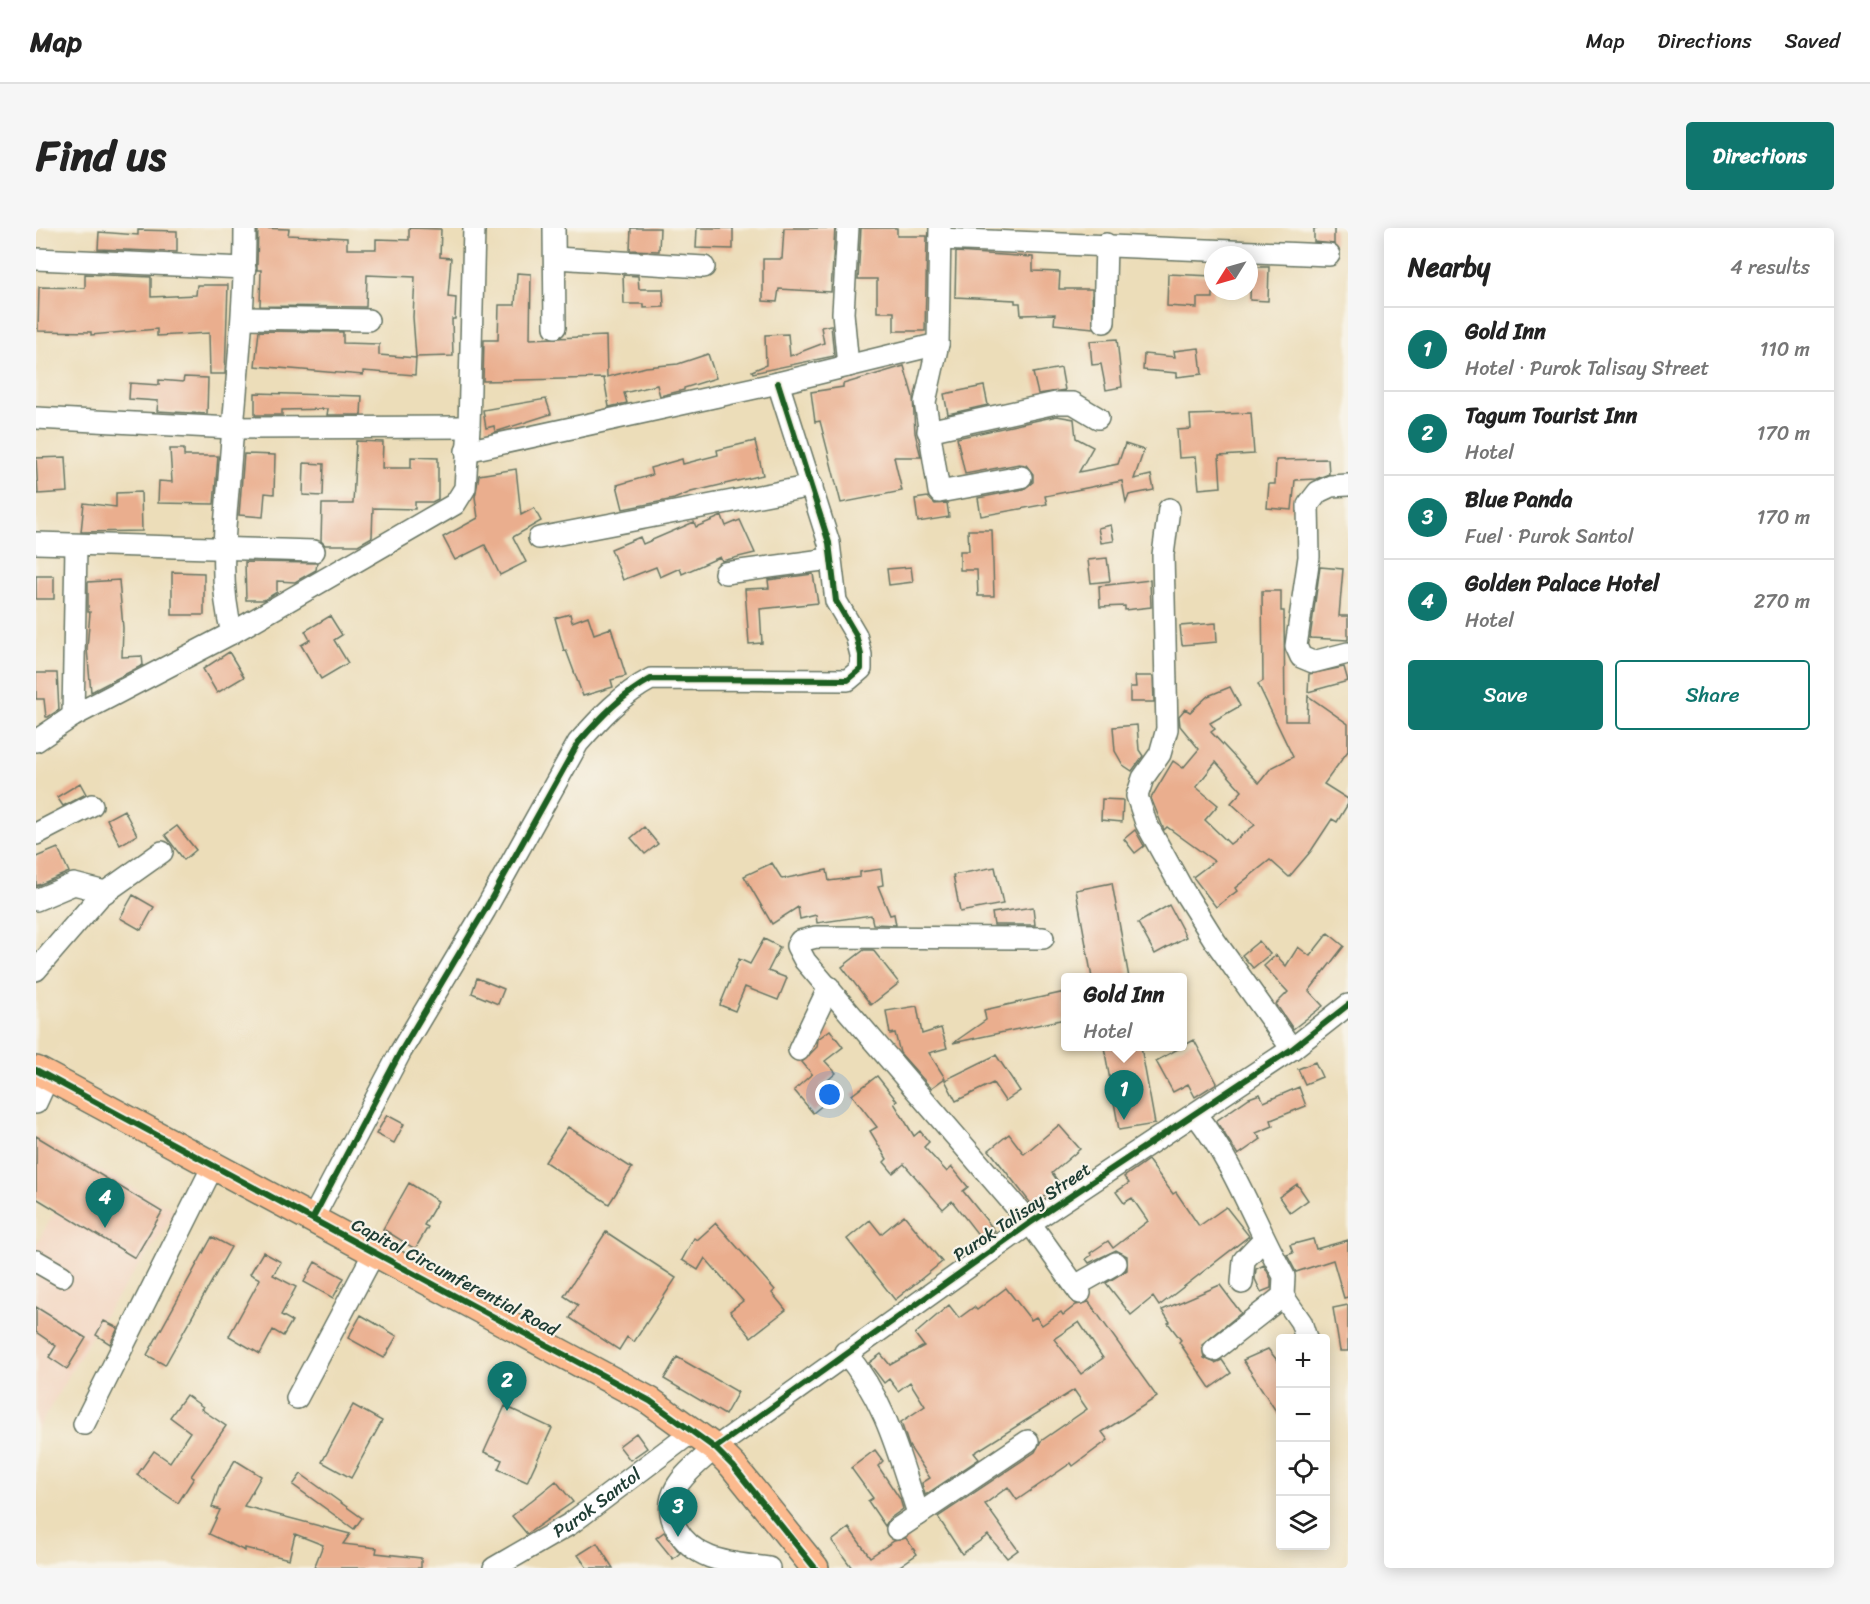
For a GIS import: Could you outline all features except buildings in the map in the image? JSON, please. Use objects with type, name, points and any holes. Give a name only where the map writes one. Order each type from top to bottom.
[{"type":"main road","name":"Capitol Circumferential Road","points":[[42,1074],[618,1382],[715,1448],[754,1490],[815,1568]]},
{"type":"street","points":[[232,633],[226,611],[224,549],[232,428],[243,318],[245,228]]},
{"type":"street","points":[[36,741],[73,716],[232,633],[455,504],[465,488],[469,427],[474,228]]},
{"type":"street","points":[[554,228],[555,327]]},
{"type":"street","points":[[848,228],[843,314],[848,366]]},
{"type":"street","points":[[1021,477],[939,492],[925,402],[938,344],[940,234],[1329,255]]},
{"type":"street","points":[[1104,322],[1106,244]]},
{"type":"street","points":[[555,258],[704,267]]},
{"type":"street","points":[[36,259],[245,268]]},
{"type":"street","points":[[243,318],[368,321]]},
{"type":"street","points":[[466,451],[778,383],[938,344]]},
{"type":"street","points":[[313,1218],[400,1051],[485,910],[578,743],[596,722],[633,689],[651,679],[848,680],[861,669],[861,656],[856,635],[836,601],[829,543],[778,383]]},
{"type":"street","points":[[928,431],[1056,403],[1073,403],[1098,418]]},
{"type":"street","points":[[36,418],[232,428],[469,427]]},
{"type":"street","points":[[1348,485],[1331,486],[1318,492],[1308,506],[1309,557],[1296,646],[1301,657],[1313,662],[1348,653]]},
{"type":"street","points":[[539,538],[812,486]]},
{"type":"street","points":[[1169,509],[1162,555],[1167,729],[1160,754],[1143,778],[1137,796],[1146,823],[1183,890],[1292,1049]]},
{"type":"street","points":[[36,543],[76,546],[314,551]]},
{"type":"street","points":[[73,716],[76,546]]},
{"type":"street","points":[[725,573],[830,559]]},
{"type":"street","points":[[36,834],[92,806]]},
{"type":"street","points":[[39,961],[105,892],[162,852]]},
{"type":"street","points":[[36,900],[74,884],[105,892]]},
{"type":"street","points":[[1043,938],[816,937],[800,941],[797,946],[798,952],[1030,1223],[1078,1290],[1116,1263]]},
{"type":"street","points":[[799,1050],[829,987]]},
{"type":"street","name":"Purok Talisay Street","points":[[770,1568],[708,1557],[685,1539],[670,1519],[669,1504],[677,1486],[715,1448],[845,1352],[1030,1223],[1196,1115],[1292,1049],[1348,1005]]},
{"type":"street","points":[[36,1102],[42,1074]]},
{"type":"street","points":[[1196,1115],[1215,1139],[1284,1276],[1283,1296],[1301,1322],[1305,1334]]},
{"type":"street","points":[[84,1424],[214,1164]]},
{"type":"street","points":[[1242,1283],[1244,1260],[1264,1239]]},
{"type":"street","points":[[297,1398],[375,1251]]},
{"type":"street","points":[[36,1261],[62,1276]]},
{"type":"street","points":[[1214,1350],[1283,1296]]},
{"type":"street","points":[[845,1352],[868,1384],[887,1418],[918,1515]]},
{"type":"street","name":"Purok Santol","points":[[494,1568],[570,1524],[693,1431]]},
{"type":"street","points":[[897,1529],[1028,1441]]},
{"type":"shaded area","points":[[83,1161],[177,1211],[101,1320],[36,1432],[36,1245]]},
{"type":"cycle path","points":[[313,1218],[401,1051],[485,910],[578,743],[603,716],[630,692],[651,679],[848,680],[861,669],[861,655],[856,635],[836,601],[829,543],[778,383]]},
{"type":"cycle path","points":[[715,1448],[1030,1223],[1292,1049],[1348,1005]]},
{"type":"cycle path","points":[[36,1070],[650,1401],[715,1448],[733,1466],[815,1568]]},
{"type":"place","name":"Gold Inn","points":[[1124,1120]]},
{"type":"place","name":"Golden Palace Hotel","points":[[105,1228]]},
{"type":"place","name":"Tagum Tourist Inn","points":[[507,1411]]},
{"type":"place","name":"Blue Panda","points":[[678,1537]]}]
